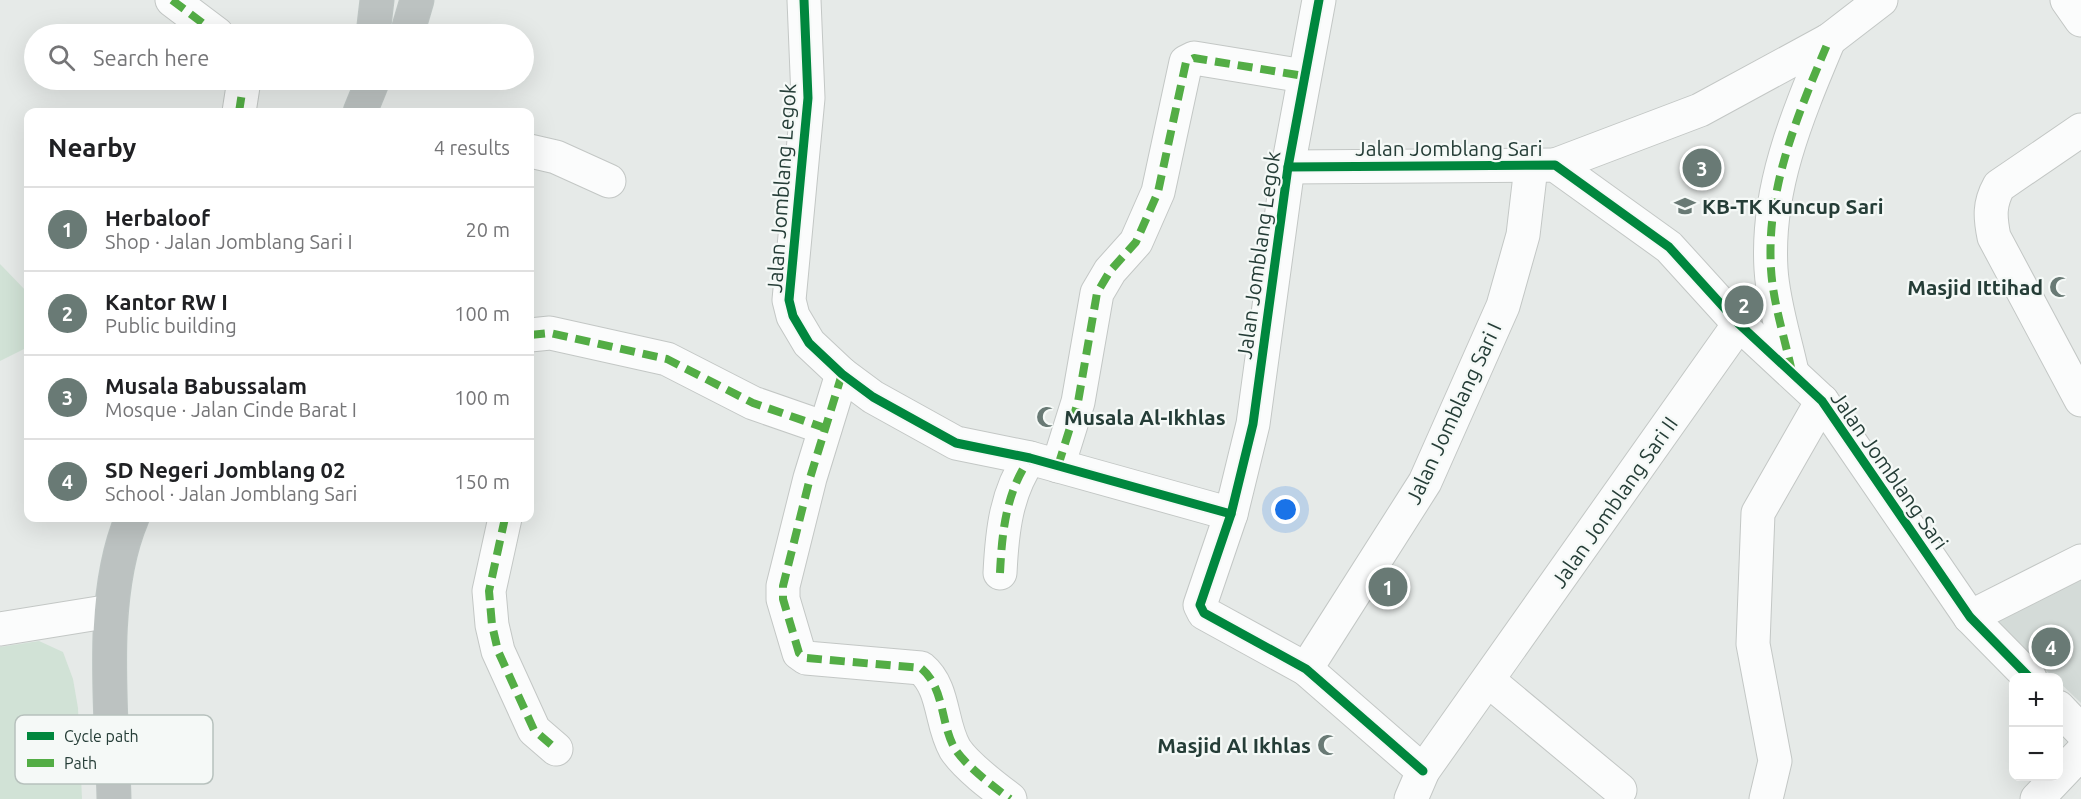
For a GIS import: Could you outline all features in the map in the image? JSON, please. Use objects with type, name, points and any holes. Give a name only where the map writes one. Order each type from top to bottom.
[{"type":"highway","points":[[374,24],[377,0]]},
{"type":"highway","points":[[410,24],[417,0]]},
{"type":"highway","points":[[362,108],[368,90]]},
{"type":"highway","points":[[113,715],[111,612],[122,542],[130,522]]},
{"type":"highway","points":[[114,784],[114,799]]},
{"type":"street","points":[[172,0],[204,24]]},
{"type":"street","name":"Jalan Jomblang Legok","points":[[804,0],[808,98],[789,300],[793,316],[809,343],[842,374],[873,397],[956,443],[1044,462],[1231,514]]},
{"type":"street","name":"Jalan Jomblang Legok","points":[[1319,0],[1288,167],[1252,424],[1231,514],[1200,599],[1201,610],[1306,669],[1417,785]]},
{"type":"street","points":[[1543,166],[1700,110],[1829,40],[1881,0]]},
{"type":"street","points":[[2067,0],[2081,20]]},
{"type":"street","points":[[1792,372],[1771,271],[1771,224],[1779,174],[1803,103],[1829,40]]},
{"type":"street","points":[[1000,573],[1003,524],[1018,474],[1044,462],[1078,402],[1097,293],[1110,271],[1136,242],[1158,192],[1186,62],[1194,58],[1304,76]]},
{"type":"street","points":[[240,108],[242,90]]},
{"type":"street","points":[[2081,130],[1998,186],[1991,201],[1990,216],[1994,237],[2069,350],[2081,400]]},
{"type":"street","points":[[534,152],[556,157],[609,181]]},
{"type":"street","name":"Jalan Jomblang Sari","points":[[1288,167],[1543,166],[1669,246],[1739,324],[1822,401],[1970,617],[2025,673]]},
{"type":"street","name":"Jalan Jomblang Sari I","points":[[1306,669],[1425,482],[1503,306],[1543,166]]},
{"type":"street","name":"Jalan Jomblang Sari II","points":[[1417,785],[1739,324]]},
{"type":"street","points":[[534,335],[550,333],[667,359],[753,403],[825,428]]},
{"type":"street","points":[[842,374],[825,428],[782,592],[799,652],[806,658],[921,668],[934,682],[955,749],[990,784],[1010,799]]},
{"type":"street","points":[[1766,799],[1775,760],[1753,644],[1758,513],[1822,401]]},
{"type":"street","points":[[504,522],[489,591],[492,625],[498,651],[534,730],[556,749]]},
{"type":"street","points":[[1970,617],[2081,561]]},
{"type":"street","points":[[0,629],[111,612]]},
{"type":"street","points":[[1489,681],[1620,790]]},
{"type":"street","points":[[2063,712],[2081,730]]},
{"type":"street","points":[[2037,799],[2081,753]]},
{"type":"shaded area","points":[[2081,568],[2081,703],[2063,686],[2063,673],[2049,673],[1988,616]]},
{"type":"green space","points":[[0,264],[24,289],[24,349],[0,361]]},
{"type":"green space","points":[[39,641],[63,652],[73,679],[78,715],[15,715],[15,784],[81,784],[82,799],[0,799],[0,647]]},
{"type":"marked path","points":[[172,0],[204,24]]},
{"type":"marked path","points":[[1792,372],[1772,282],[1771,239],[1774,209],[1779,180],[1796,124],[1829,40]]},
{"type":"marked path","points":[[1058,466],[1078,402],[1097,293],[1110,271],[1136,242],[1158,192],[1186,62],[1194,58],[1304,76]]},
{"type":"marked path","points":[[240,108],[242,90]]},
{"type":"marked path","points":[[534,335],[550,333],[667,359],[753,403],[825,428]]},
{"type":"marked path","points":[[842,374],[810,478],[783,586],[783,599],[799,653],[806,658],[921,668],[934,685],[955,749],[973,769],[1010,799]]},
{"type":"marked path","points":[[1000,573],[1004,528],[1010,499],[1030,458]]},
{"type":"marked path","points":[[504,522],[489,591],[492,625],[498,651],[534,730],[556,749]]},
{"type":"cycle path","points":[[804,0],[808,98],[789,300],[793,316],[809,343],[842,374],[873,397],[956,443],[1030,458],[1231,514]]},
{"type":"cycle path","points":[[1319,0],[1288,167],[1253,424],[1231,514],[1200,605],[1204,613],[1306,669],[1423,771]]},
{"type":"cycle path","points":[[1288,167],[1555,165],[1669,247],[1739,324],[1822,401],[1970,617],[2025,673]]},
{"type":"place","name":"Musala Babussalam","points":[[1702,168]]},
{"type":"place","name":"KB-TK Kuncup Sari","points":[[1685,206]]},
{"type":"place","name":"Masjid Ittihad","points":[[2060,287]]},
{"type":"place","name":"Kantor RW I","points":[[1744,305]]},
{"type":"place","name":"Musala Al-Ikhlas","points":[[1047,417]]},
{"type":"place","name":"Herbaloof","points":[[1388,587]]},
{"type":"place","name":"SD Negeri Jomblang 02","points":[[2051,647]]},
{"type":"place","name":"Masjid Al Ikhlas","points":[[1328,745]]}]
